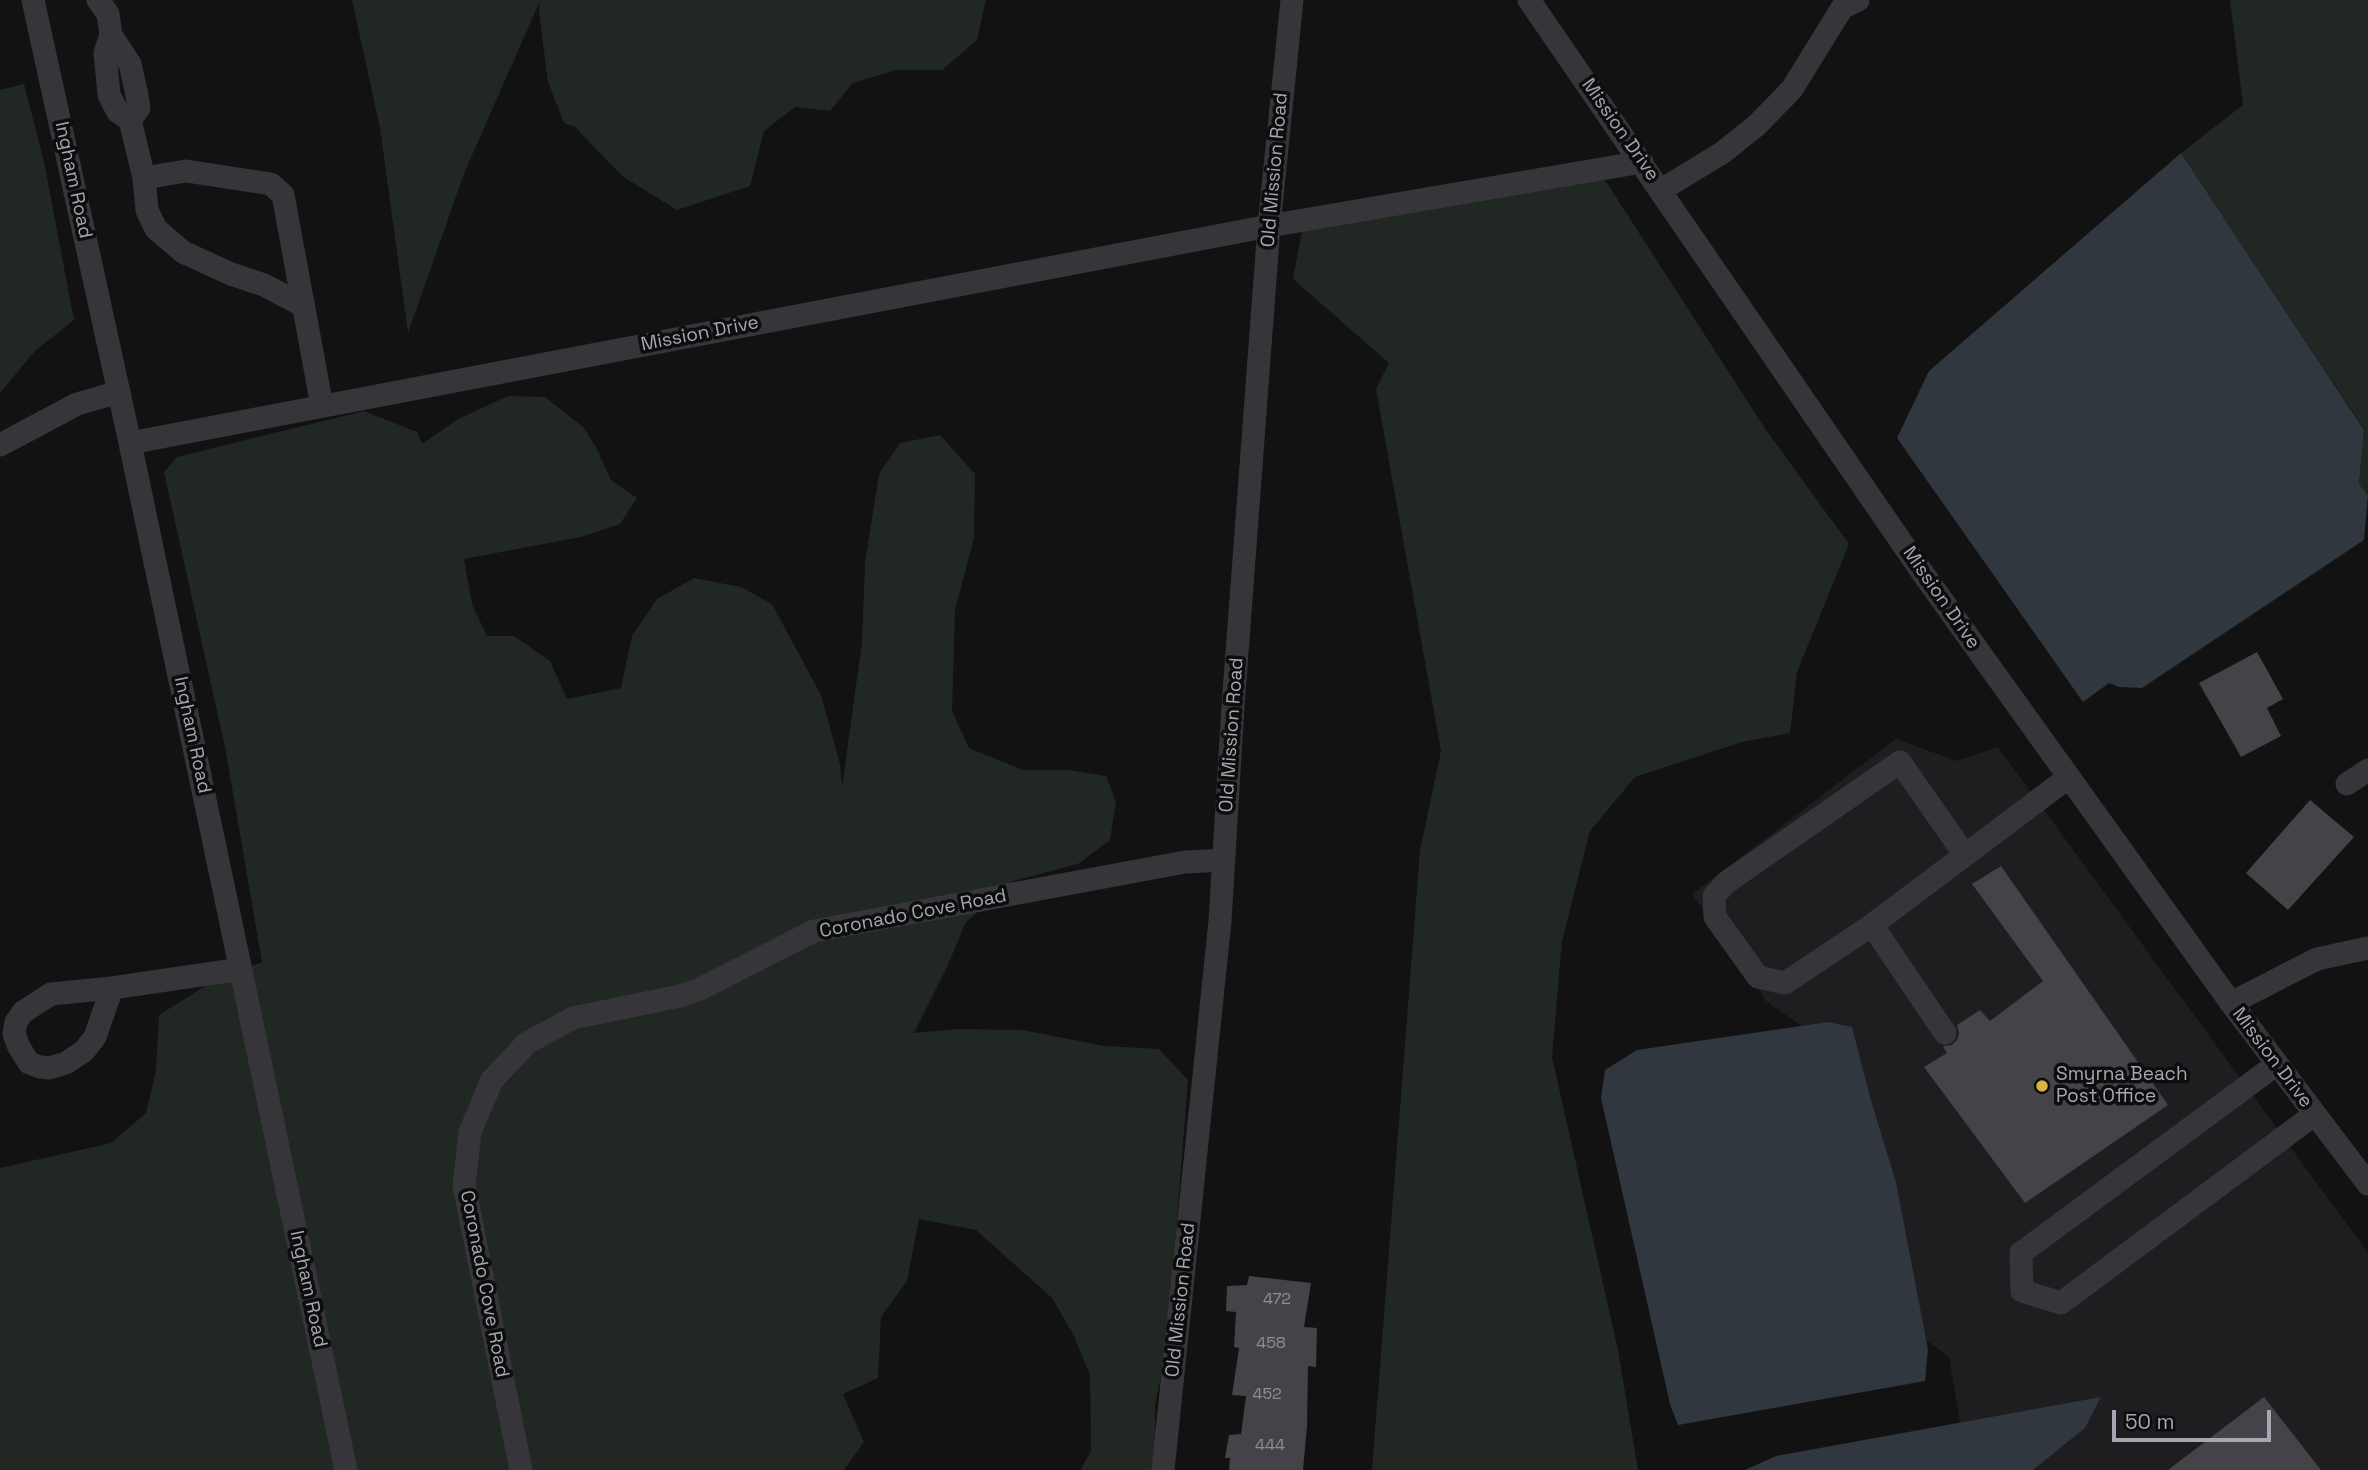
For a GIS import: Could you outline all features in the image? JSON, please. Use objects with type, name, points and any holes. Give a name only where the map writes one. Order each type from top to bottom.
[{"type":"street","name":"Ingham Road","points":[[33,0],[130,443],[346,1470]]},
{"type":"street","points":[[98,0],[107,15],[111,35],[105,53],[109,95],[118,112],[130,120],[144,178],[147,210],[156,229],[183,252],[231,274],[264,285],[302,305]]},
{"type":"street","name":"Old Mission Road","points":[[1163,1470],[1220,921],[1233,706],[1269,226],[1292,0]]},
{"type":"street","name":"Mission Drive","points":[[1529,0],[1924,575],[2231,1003],[2368,1184]]},
{"type":"street","points":[[1661,190],[1722,153],[1757,125],[1792,89],[1842,8],[1858,0]]},
{"type":"street","name":"Mission Drive","points":[[130,443],[1269,226],[1642,162]]},
{"type":"street","points":[[144,178],[186,171],[271,184],[283,195],[322,406]]},
{"type":"street","points":[[0,444],[77,404],[119,392]]},
{"type":"street","points":[[1965,855],[1900,762],[1727,882],[1714,896],[1715,917],[1758,977],[1785,983],[1872,925],[1965,855],[2068,777]]},
{"type":"street","points":[[2347,784],[2368,770]]},
{"type":"street","name":"Coronado Cove Road","points":[[521,1470],[464,1186],[470,1132],[492,1080],[527,1043],[573,1018],[680,996],[700,989],[814,931],[1185,862],[1224,860]]},
{"type":"street","points":[[1872,925],[1945,1033]]},
{"type":"street","points":[[2231,1003],[2317,959],[2368,948]]},
{"type":"street","points":[[112,988],[241,969]]},
{"type":"street","points":[[2277,1065],[2021,1253],[2022,1292],[2061,1303],[2315,1114]]},
{"type":"shaded area","points":[[352,0],[986,0],[977,40],[942,70],[896,70],[853,83],[830,111],[795,107],[764,131],[750,186],[677,210],[622,176],[575,127],[564,123],[548,82],[540,1],[465,171],[408,333],[380,128]]},
{"type":"shaded area","points":[[2230,0],[2368,0],[2368,496],[2359,485],[2364,429],[2181,153],[2243,105]]},
{"type":"shaded area","points":[[24,84],[44,162],[74,320],[35,351],[0,393],[0,90]]},
{"type":"shaded area","points":[[2181,153],[2364,430],[2359,484],[2368,496],[2364,540],[2142,688],[2119,687],[2109,683],[2083,702],[1897,438],[1929,371]]},
{"type":"shaded area","points":[[1596,166],[1766,430],[1849,544],[1797,672],[1790,733],[1742,742],[1635,777],[1590,831],[1562,941],[1552,1057],[1618,1350],[1638,1470],[1372,1470],[1420,850],[1441,751],[1376,389],[1389,363],[1293,279],[1302,231]]},
{"type":"shaded area","points":[[508,396],[545,397],[583,427],[596,447],[611,480],[637,498],[620,524],[581,537],[464,559],[472,604],[487,636],[514,636],[550,661],[567,699],[621,688],[632,636],[657,599],[694,578],[741,587],[772,604],[821,695],[840,764],[842,787],[862,642],[865,563],[879,474],[900,443],[940,435],[975,474],[974,538],[955,610],[952,711],[969,748],[1023,770],[1069,770],[1106,776],[1116,802],[1110,840],[1078,864],[1013,881],[966,922],[914,1033],[959,1029],[1023,1030],[1104,1046],[1159,1049],[1188,1080],[1167,1348],[1155,1405],[1156,1470],[1081,1470],[1091,1450],[1090,1375],[1073,1334],[1052,1298],[976,1230],[919,1219],[907,1281],[881,1317],[878,1378],[843,1394],[864,1442],[844,1470],[0,1470],[0,1168],[111,1143],[146,1113],[156,1070],[159,1015],[212,982],[262,962],[225,747],[164,472],[177,457],[364,411],[417,432],[422,444],[458,419]]},
{"type":"shaded area","points":[[1896,739],[1957,761],[1998,747],[2368,1253],[2368,1470],[2033,1470],[2085,1428],[2100,1398],[1960,1423],[1949,1357],[1926,1340],[1896,1182],[1852,1027],[1828,1022],[1802,1026],[1767,1002],[1692,894]]},
{"type":"shaded area","points":[[1828,1022],[1852,1027],[1896,1182],[1928,1349],[1925,1381],[1678,1425],[1670,1404],[1601,1098],[1605,1070],[1637,1050]]},
{"type":"shaded area","points":[[2101,1397],[2085,1428],[2033,1470],[1745,1470],[1776,1456]]},
{"type":"building","points":[[2257,652],[2283,699],[2267,708],[2281,736],[2241,757],[2199,683]]},
{"type":"building","points":[[2310,800],[2354,837],[2288,910],[2246,873]]},
{"type":"building","points":[[2001,866],[2168,1105],[2025,1203],[1924,1067],[1947,1053],[1943,1046],[1952,1045],[1957,1040],[1957,1025],[1980,1010],[1990,1021],[2043,981],[1972,884]]},
{"type":"building","points":[[1249,1276],[1311,1283],[1304,1327],[1317,1328],[1316,1367],[1308,1366],[1303,1470],[1229,1470],[1230,1458],[1225,1458],[1229,1435],[1241,1434],[1246,1396],[1232,1395],[1239,1348],[1234,1347],[1236,1312],[1226,1311],[1227,1286],[1247,1285]]},
{"type":"building","points":[[2264,1397],[2321,1470],[2168,1470]]},
{"type":"place","name":"Smyrna Beach Post Office","points":[[2042,1086]]}]
